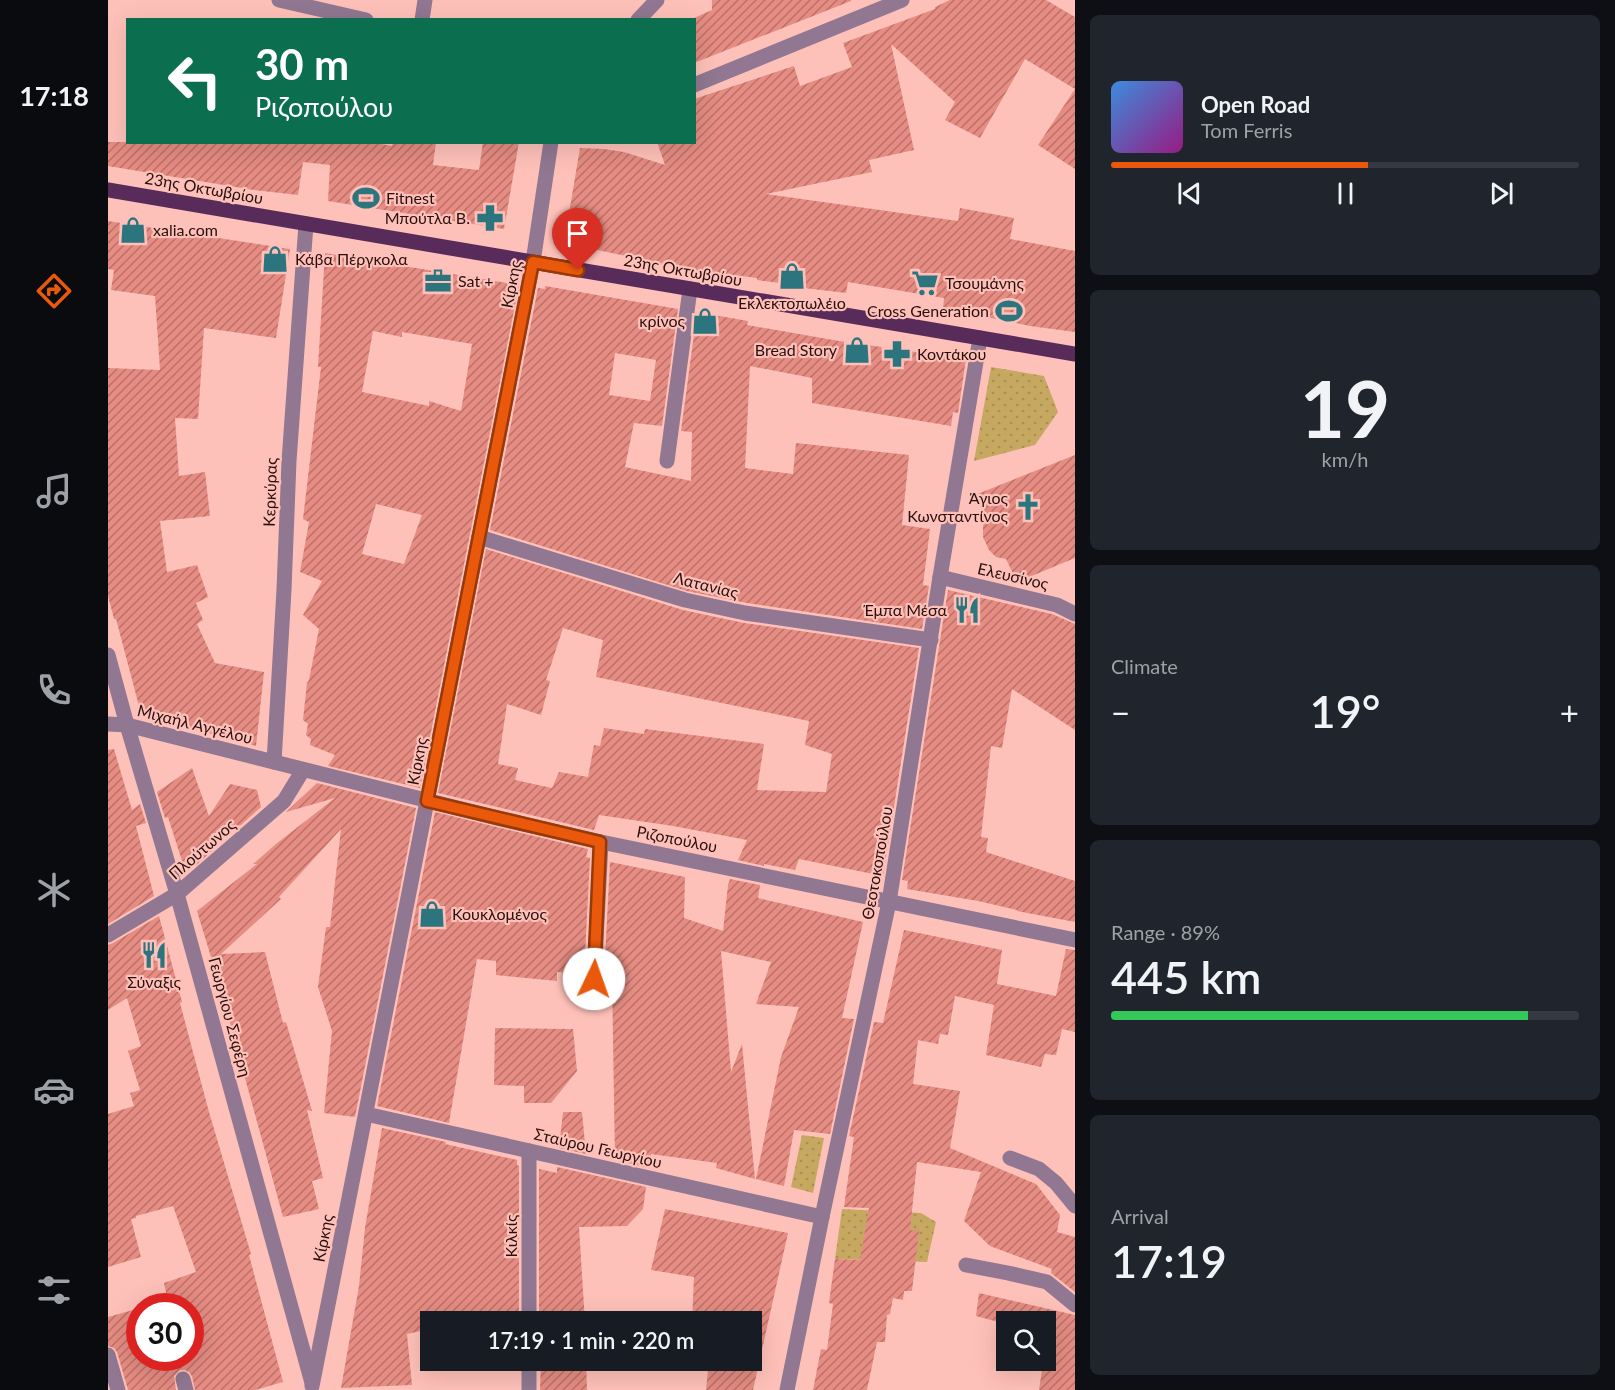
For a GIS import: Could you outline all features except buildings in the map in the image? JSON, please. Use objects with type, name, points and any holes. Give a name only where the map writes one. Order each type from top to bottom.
[{"type":"main road","name":"23ης Οκτωβρίου","points":[[108,190],[1075,354]]},
{"type":"street","points":[[279,0],[357,18]]},
{"type":"street","points":[[422,18],[425,0]]},
{"type":"street","points":[[640,18],[657,0]]},
{"type":"street","points":[[696,84],[902,0]]},
{"type":"street","name":"Κίρκης","points":[[313,1388],[533,262],[551,144]]},
{"type":"street","name":"Κερκύρας","points":[[274,762],[284,602],[289,461],[306,224]]},
{"type":"street","points":[[667,461],[690,289]]},
{"type":"street","name":"Θεοτοκοπούλου","points":[[787,1390],[889,902],[980,338]]},
{"type":"street","name":"Λατανίας","points":[[479,537],[684,600],[744,614],[931,640]]},
{"type":"street","name":"Ελευσίνος","points":[[940,577],[1057,604],[1075,614]]},
{"type":"street","name":"Γεωργίου Σεφέρη","points":[[108,655],[177,894],[313,1388]]},
{"type":"street","name":"Μιχαήλ Αγγέλου","points":[[108,724],[127,725],[274,762]]},
{"type":"street","name":"Ριζοπούλου","points":[[274,762],[600,842],[1075,940]]},
{"type":"street","name":"Πλούτωνος","points":[[108,935],[177,894],[285,801],[303,770]]},
{"type":"street","points":[[594,979],[600,842]]},
{"type":"street","name":"Σταύρου Γεωργίου","points":[[366,1114],[822,1217]]},
{"type":"street","name":"Κιλκίς","points":[[529,1151],[529,1311]]},
{"type":"street","points":[[1010,1158],[1039,1169],[1056,1183],[1075,1206]]},
{"type":"street","points":[[966,1265],[1047,1282],[1075,1305]]},
{"type":"street","points":[[108,1355],[118,1390]]},
{"type":"street","points":[[529,1371],[529,1390]]},
{"type":"shaded area","points":[[991,367],[1044,376],[1058,412],[1035,445],[974,461]]},
{"type":"shaded area","points":[[802,1135],[824,1138],[813,1193],[791,1187]]},
{"type":"shaded area","points":[[842,1209],[921,1213],[936,1222],[927,1262],[835,1259]]},
{"type":"place","name":"Fitnest","points":[[366,198]]},
{"type":"place","name":"Μπούτλα Β.","points":[[490,218]]},
{"type":"place","name":"xalia.com","points":[[133,230]]},
{"type":"place","name":"Κάβα Πέργκολα","points":[[275,259]]},
{"type":"place","name":"Εκλεκτοπωλέιο","points":[[792,276]]},
{"type":"place","name":"Sat +","points":[[438,281]]},
{"type":"place","name":"Τσουμάνης","points":[[925,283]]},
{"type":"place","name":"Cross Generation","points":[[1009,311]]},
{"type":"place","name":"κρίνος","points":[[705,321]]},
{"type":"place","name":"Bread Story","points":[[857,350]]},
{"type":"place","name":"Κοντάκου","points":[[897,354]]},
{"type":"place","name":"Άγιος Κωνσταντίνος","points":[[1028,507]]},
{"type":"place","name":"Έμπα Μέσα","points":[[967,610]]},
{"type":"place","name":"Κουκλομένος","points":[[432,914]]},
{"type":"place","name":"Σύναξις","points":[[154,955]]},
{"type":"route","points":[[578,270],[533,262],[427,801],[600,842],[594,979]]}]
